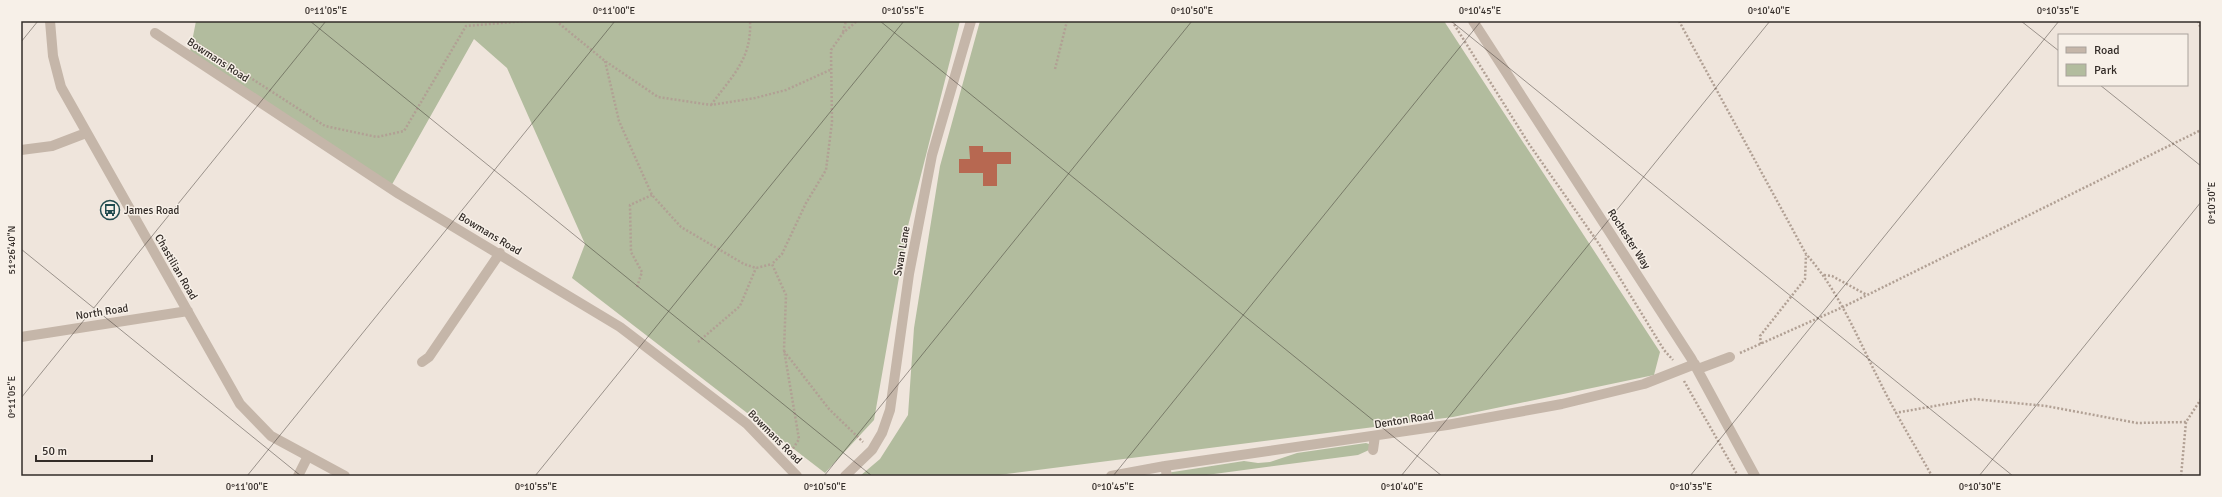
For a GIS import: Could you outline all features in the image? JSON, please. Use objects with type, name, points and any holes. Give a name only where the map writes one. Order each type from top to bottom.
[{"type":"street","name":"Chastilian Road","points":[[50,21],[53,56],[61,87],[240,404],[271,436],[346,476]]},
{"type":"street","name":"Swan Lane","points":[[845,476],[872,450],[882,433],[890,410],[909,274],[932,155],[971,21]]},
{"type":"street","name":"Rochester Way","points":[[1473,21],[1696,367],[1755,476]]},
{"type":"street","name":"Bowmans Road","points":[[155,33],[399,194],[500,253],[620,327],[747,424],[797,476]]},
{"type":"street","points":[[21,150],[52,146],[86,133]]},
{"type":"street","points":[[422,362],[428,357],[500,253]]},
{"type":"street","name":"North Road","points":[[21,337],[188,311]]},
{"type":"street","name":"Denton Road","points":[[1111,476],[1166,471],[1562,404],[1644,384],[1679,371],[1730,357]]},
{"type":"street","points":[[1373,450],[1374,436]]},
{"type":"street","points":[[298,476],[308,456]]},
{"type":"path","points":[[187,37],[325,126],[377,137],[404,131],[466,26],[526,21]]},
{"type":"path","points":[[556,21],[605,61],[658,97],[711,105],[755,98],[786,90],[830,70]]},
{"type":"path","points":[[711,105],[745,59],[751,32],[750,21]]},
{"type":"path","points":[[843,33],[846,21]]},
{"type":"path","points":[[605,61],[619,121],[652,195],[681,227],[744,264],[756,268],[772,264],[782,254],[806,203],[826,170],[832,122],[830,70],[832,50],[843,33],[857,21]]},
{"type":"path","points":[[1055,69],[1067,21]]},
{"type":"path","points":[[1452,21],[1529,144],[1599,244],[1679,371],[1738,476]]},
{"type":"path","points":[[1679,21],[1806,254],[1823,275],[1843,307],[1895,413],[1932,476]]},
{"type":"path","points":[[2198,21],[2201,29]]},
{"type":"path","points":[[1730,357],[1867,296],[2201,130]]},
{"type":"path","points":[[637,287],[642,272],[631,252],[630,204],[652,195]]},
{"type":"path","points":[[1762,344],[1760,336],[1805,279],[1806,254]]},
{"type":"path","points":[[772,264],[786,295],[784,350],[799,438],[794,448]]},
{"type":"path","points":[[698,342],[740,306],[756,268]]},
{"type":"path","points":[[1823,275],[1832,276],[1867,296]]},
{"type":"path","points":[[784,350],[829,408],[872,450]]},
{"type":"path","points":[[1895,413],[1974,399],[2046,406],[2137,423],[2186,422]]},
{"type":"path","points":[[2181,476],[2186,422],[2201,399]]},
{"type":"green space","points":[[196,21],[960,21],[908,226],[874,420],[825,473],[572,278],[585,244],[507,68],[474,39],[390,188],[190,52]]},
{"type":"green space","points":[[980,21],[1444,21],[1660,352],[1654,375],[1453,417],[991,476],[860,476],[880,459],[908,415],[914,328],[940,166]]},
{"type":"green space","points":[[1366,443],[1369,444],[1369,450],[1358,455],[1199,476],[1160,476],[1160,474],[1244,461],[1258,463],[1270,462],[1297,453]]},
{"type":"building","points":[[969,146],[983,146],[983,152],[1011,152],[1011,164],[997,164],[997,186],[983,186],[983,173],[959,173],[959,159],[970,159]]},
{"type":"place","name":"James Road","points":[[110,210]]}]
